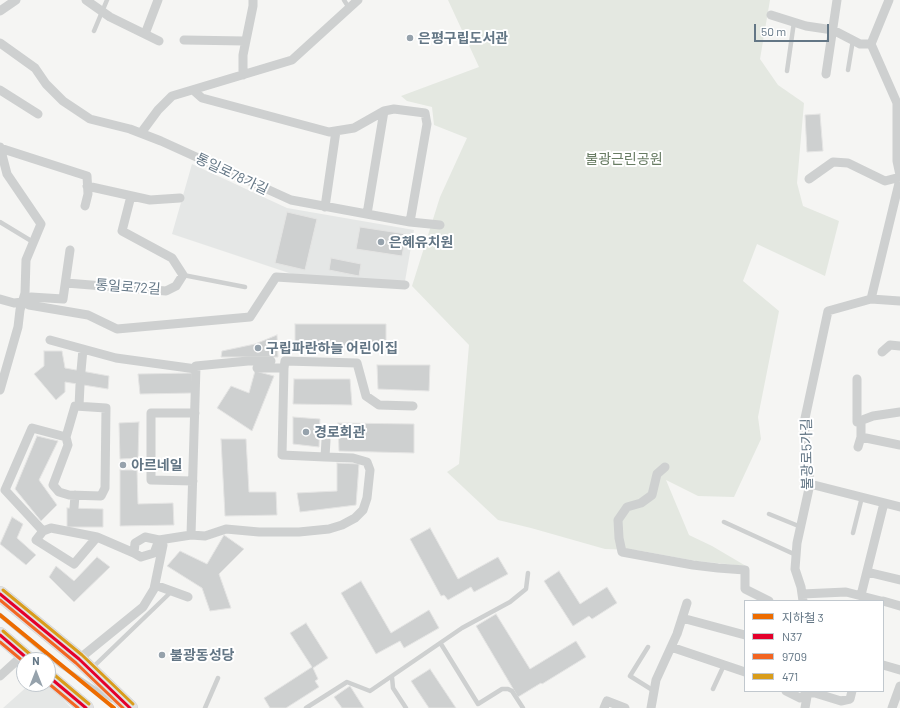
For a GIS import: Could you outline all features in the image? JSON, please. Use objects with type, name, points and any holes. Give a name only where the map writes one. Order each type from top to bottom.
[{"type":"main road","points":[[0,594],[79,659],[130,708]]},
{"type":"main road","points":[[0,635],[20,652]]},
{"type":"main road","points":[[56,683],[86,708]]},
{"type":"street","points":[[0,11],[16,0]]},
{"type":"street","points":[[86,0],[110,17],[159,41]]},
{"type":"street","points":[[145,34],[158,0]]},
{"type":"street","points":[[243,75],[243,55],[253,0]]},
{"type":"street","points":[[141,133],[158,110],[172,96],[292,60],[358,0]]},
{"type":"street","points":[[826,74],[838,0]]},
{"type":"street","points":[[889,0],[870,44],[897,103],[897,161],[900,177],[871,298],[900,301]]},
{"type":"street","points":[[771,15],[806,26],[832,30],[860,44],[870,44]]},
{"type":"street","points":[[184,40],[245,41]]},
{"type":"street","name":"통일로78가길","points":[[0,43],[35,68],[46,84],[63,102],[90,118],[130,129],[161,141],[291,200],[410,222],[440,225]]},
{"type":"street","points":[[0,90],[38,114]]},
{"type":"street","points":[[193,90],[202,98],[329,132],[354,128],[384,111],[394,109],[425,113],[427,124],[410,222]]},
{"type":"street","points":[[367,214],[384,111]]},
{"type":"street","points":[[325,207],[336,131]]},
{"type":"street","points":[[0,148],[87,176],[88,194],[85,206]]},
{"type":"street","points":[[0,148],[7,174],[41,224],[26,260],[26,293],[20,310],[18,327],[0,390]]},
{"type":"street","points":[[808,179],[832,162],[848,163],[885,181],[900,177]]},
{"type":"street","points":[[87,186],[150,200],[180,198]]},
{"type":"street","points":[[131,196],[122,230],[172,258],[183,276]]},
{"type":"street","points":[[0,299],[14,303],[23,302],[31,297],[63,299],[70,250]]},
{"type":"street","name":"통일로72길","points":[[66,283],[166,291],[176,286],[183,276]]},
{"type":"street","points":[[23,302],[29,305],[88,315],[117,329],[250,317],[276,278],[405,285]]},
{"type":"street","name":"불광로5가길","points":[[871,298],[828,311],[804,423],[810,484],[796,555],[795,569],[802,598],[846,592],[878,600]]},
{"type":"street","points":[[50,340],[116,358],[196,369]]},
{"type":"street","points":[[882,352],[890,346],[900,346]]},
{"type":"street","points":[[81,371],[83,349]]},
{"type":"street","points":[[191,535],[196,366],[248,361],[271,361]]},
{"type":"street","points":[[134,553],[135,543],[145,537],[159,540],[191,535],[205,536],[226,529],[259,532],[299,532],[329,529],[342,525],[355,518],[362,510],[367,498],[370,470],[367,462],[353,458],[282,456],[285,361],[358,363],[366,396],[379,405],[413,406]]},
{"type":"street","points":[[257,368],[284,368]]},
{"type":"street","points":[[857,379],[857,422],[874,416],[900,412]]},
{"type":"street","points":[[79,406],[80,385]]},
{"type":"street","points":[[75,406],[79,406],[106,408],[105,488],[101,496],[75,495],[59,492],[54,485],[68,445],[66,437],[75,406]]},
{"type":"street","points":[[193,481],[151,480],[151,414],[195,414]]},
{"type":"street","points":[[858,447],[861,437],[861,421]]},
{"type":"street","points":[[43,531],[4,490],[32,428],[66,437]]},
{"type":"street","points":[[861,437],[900,445]]},
{"type":"street","points":[[325,457],[326,440]]},
{"type":"street","points":[[665,467],[656,474],[652,495],[641,503],[627,507],[618,520],[619,538],[622,552],[693,565],[746,570],[745,589],[768,600]]},
{"type":"street","points":[[810,484],[900,507]]},
{"type":"street","points":[[74,508],[75,495]]},
{"type":"street","points":[[861,596],[884,503]]},
{"type":"street","points":[[97,537],[74,564],[36,540],[43,531],[52,528],[72,529],[97,537],[134,553],[141,558],[154,553],[159,540]]},
{"type":"street","points":[[79,659],[143,607],[155,585],[163,544],[159,540]]},
{"type":"street","points":[[867,572],[900,580]]},
{"type":"street","points":[[155,585],[188,597]]},
{"type":"street","name":"불광로5가길","points":[[884,602],[900,606]]},
{"type":"street","points":[[651,708],[656,680],[671,647],[687,603]]},
{"type":"street","points":[[682,618],[744,635]]},
{"type":"street","points":[[671,647],[744,672]]},
{"type":"street","points":[[0,676],[16,664]]},
{"type":"street","points":[[884,665],[900,670]]},
{"type":"street","points":[[892,708],[900,686]]},
{"type":"street","points":[[788,692],[800,698],[808,692]]},
{"type":"street","points":[[805,708],[808,692]]},
{"type":"street","points":[[815,692],[841,702],[850,699],[852,692]]},
{"type":"street","points":[[604,708],[607,701],[625,708]]},
{"type":"lane","points":[[94,31],[101,11],[107,0]]},
{"type":"lane","points":[[344,0],[349,8]]},
{"type":"lane","points":[[787,71],[794,22]]},
{"type":"lane","points":[[848,70],[853,40]]},
{"type":"lane","points":[[0,222],[33,242]]},
{"type":"lane","points":[[183,276],[245,287]]},
{"type":"lane","points":[[853,533],[862,497]]},
{"type":"lane","points":[[770,514],[801,527]]},
{"type":"lane","points":[[724,522],[796,555]]},
{"type":"lane","points":[[306,708],[347,682],[370,691],[441,644],[462,628],[510,602],[526,589],[528,573]]},
{"type":"lane","points":[[90,670],[172,591]]},
{"type":"lane","points":[[0,615],[61,666],[124,708]]},
{"type":"lane","points":[[441,644],[478,704],[502,689],[508,689],[512,691],[523,708]]},
{"type":"lane","points":[[648,647],[630,676],[654,691]]},
{"type":"lane","points":[[713,689],[724,665]]},
{"type":"lane","points":[[392,677],[393,688],[406,708]]},
{"type":"lane","points":[[205,708],[218,678]]},
{"type":"shaded area","points":[[192,164],[287,208],[414,230],[405,281],[295,275],[172,234]]},
{"type":"shaded area","points":[[21,692],[56,692],[71,708],[3,708]]},
{"type":"green space","name":"불광근린공원","points":[[448,0],[770,0],[760,59],[778,85],[804,103],[797,183],[803,206],[839,221],[825,276],[757,244],[743,281],[779,311],[758,417],[761,439],[734,497],[698,496],[666,480],[689,535],[712,546],[746,566],[696,561],[636,550],[605,549],[498,520],[447,472],[459,464],[469,345],[412,286],[440,197],[467,138],[434,125],[432,107],[407,101],[401,96],[479,67]]},
{"type":"building","points":[[820,114],[823,151],[807,152],[805,115]]},
{"type":"building","points":[[287,212],[317,219],[305,270],[275,263]]},
{"type":"building","name":"은혜유치원","points":[[360,227],[406,234],[402,256],[356,249]]},
{"type":"building","points":[[331,258],[361,264],[359,276],[329,270]]},
{"type":"building","points":[[295,324],[386,324],[386,348],[295,346]]},
{"type":"building","name":"구립파란하늘 어린이집","points":[[277,335],[278,357],[221,357],[222,351],[255,344]]},
{"type":"building","points":[[44,351],[62,351],[65,368],[109,376],[108,389],[65,382],[65,392],[56,400],[34,374],[44,366]]},
{"type":"building","points":[[377,365],[430,365],[429,391],[378,389]]},
{"type":"building","points":[[255,371],[274,376],[252,431],[217,408],[231,386],[249,393]]},
{"type":"building","points":[[192,373],[192,393],[140,394],[138,374]]},
{"type":"building","points":[[294,379],[350,379],[352,405],[293,404]]},
{"type":"building","name":"경로회관","points":[[293,417],[320,419],[319,447],[293,444]]},
{"type":"building","points":[[139,422],[138,458],[120,459],[119,423]]},
{"type":"building","points":[[338,423],[414,424],[414,453],[339,451]]},
{"type":"building","points":[[37,436],[58,441],[39,480],[57,505],[41,521],[15,489]]},
{"type":"building","points":[[221,439],[246,439],[249,492],[276,492],[277,515],[225,516]]},
{"type":"building","points":[[337,463],[359,464],[356,505],[300,512],[297,493],[337,491]]},
{"type":"building","points":[[120,470],[137,470],[138,504],[173,503],[174,525],[120,526]]},
{"type":"building","points":[[67,508],[103,509],[103,527],[67,527]]},
{"type":"building","points":[[12,517],[23,524],[17,538],[36,555],[26,565],[0,544]]},
{"type":"building","points":[[430,528],[458,579],[498,557],[508,574],[474,592],[471,587],[448,600],[444,595],[441,596],[410,539]]},
{"type":"building","points":[[224,535],[244,549],[219,574],[231,608],[210,611],[202,588],[167,566],[180,551],[207,564]]},
{"type":"building","points":[[97,557],[110,567],[74,602],[49,577],[56,566],[74,581]]},
{"type":"building","points":[[559,571],[580,604],[607,587],[617,603],[592,619],[589,616],[573,626],[544,581]]},
{"type":"building","points":[[361,581],[391,633],[429,610],[439,628],[404,648],[400,641],[376,654],[341,593]]},
{"type":"building","points":[[496,614],[530,669],[576,641],[586,657],[518,697],[476,626]]},
{"type":"building","points":[[306,623],[328,658],[313,668],[318,679],[315,681],[319,687],[286,708],[270,708],[264,698],[312,667],[290,633]]},
{"type":"building","points":[[430,669],[456,708],[429,708],[411,681]]},
{"type":"building","points":[[350,686],[364,708],[342,708],[334,697]]},
{"type":"metro line","name":"3","points":[[0,615],[114,708]]},
{"type":"transit line","name":"471","points":[[3,590],[82,655],[133,704]]},
{"type":"transit line","name":"N37","points":[[0,594],[79,659],[130,708]]},
{"type":"transit line","name":"9709","points":[[0,600],[76,663],[123,708]]},
{"type":"transit line","name":"471","points":[[3,631],[27,652]]},
{"type":"transit line","name":"N37","points":[[0,635],[20,652]]},
{"type":"transit line","name":"9709","points":[[0,642],[16,655]]},
{"type":"transit line","name":"471","points":[[56,676],[89,704]]},
{"type":"transit line","name":"N37","points":[[56,683],[86,708]]},
{"type":"transit line","name":"9709","points":[[56,690],[78,708]]},
{"type":"place","name":"은평구립도서관","points":[[410,38]]},
{"type":"place","name":"은혜유치원","points":[[381,242]]},
{"type":"place","name":"구립파란하늘 어린이집","points":[[258,348]]},
{"type":"place","name":"경로회관","points":[[306,432]]},
{"type":"place","name":"아르네일","points":[[123,465]]},
{"type":"place","name":"불광동성당","points":[[162,655]]}]
